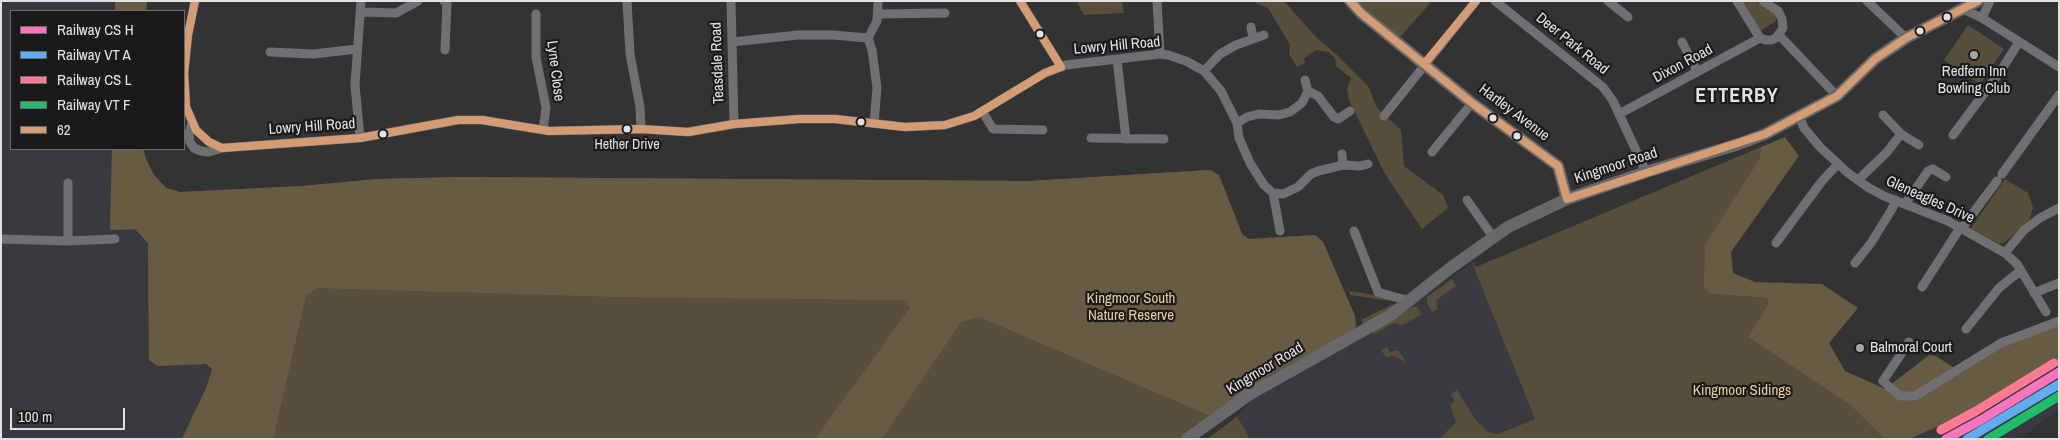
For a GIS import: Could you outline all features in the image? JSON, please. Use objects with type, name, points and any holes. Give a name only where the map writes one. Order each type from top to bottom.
[{"type":"street","points":[[185,64],[188,35],[195,1]]},
{"type":"street","points":[[360,138],[356,105],[357,49],[361,1]]},
{"type":"street","points":[[361,12],[396,14],[405,5],[418,1]]},
{"type":"street","points":[[444,1],[447,3],[445,50]]},
{"type":"street","points":[[626,1],[630,54],[640,107],[641,130]]},
{"type":"street","name":"Teasdale Road","points":[[731,1],[734,124]]},
{"type":"street","points":[[874,123],[877,88],[872,50],[868,38],[874,28],[878,14],[878,1]]},
{"type":"street","points":[[1020,1],[1061,67]]},
{"type":"street","points":[[1157,1],[1160,54]]},
{"type":"street","name":"Hartley Avenue","points":[[1350,1],[1360,13],[1425,63],[1472,103],[1558,166],[1567,199]]},
{"type":"street","points":[[1384,116],[1476,1]]},
{"type":"street","name":"Deer Park Road","points":[[1495,1],[1603,87],[1609,94],[1646,172]]},
{"type":"street","points":[[1608,1],[1628,17]]},
{"type":"street","points":[[1737,1],[1760,38]]},
{"type":"street","points":[[1763,1],[1778,11],[1782,19],[1783,28],[1779,35],[1837,96]]},
{"type":"street","points":[[1867,1],[1906,38]]},
{"type":"street","name":"Kingmoor Road","points":[[1188,439],[1250,394],[1364,331],[1409,301],[1508,227],[1567,199],[1765,134],[1837,96],[1875,59],[1906,38],[1978,1]]},
{"type":"street","points":[[1982,18],[1990,1]]},
{"type":"street","points":[[1963,8],[2059,67]]},
{"type":"street","points":[[878,14],[945,13]]},
{"type":"street","name":"Lyne Close","points":[[536,14],[536,56],[546,108],[543,130]]},
{"type":"street","points":[[1251,27],[1253,38]]},
{"type":"street","points":[[732,42],[798,35],[868,38]]},
{"type":"street","points":[[1204,71],[1220,54],[1253,38],[1264,35]]},
{"type":"street","name":"Dixon Road","points":[[1619,114],[1760,38],[1771,40],[1779,35]]},
{"type":"street","points":[[1682,42],[1697,71]]},
{"type":"street","points":[[1953,135],[2000,72],[2019,42]]},
{"type":"street","points":[[270,52],[313,54],[357,49]]},
{"type":"street","name":"Lowry Hill Road","points":[[192,122],[189,134],[190,142],[194,148],[209,152],[222,148],[360,138],[458,120],[482,120],[543,130],[688,132],[734,124],[799,119],[835,119],[906,127],[945,125],[974,116],[1045,73],[1061,67],[1160,54],[1186,61],[1204,71],[1221,91],[1237,124],[1239,138],[1250,163],[1264,186],[1273,193]]},
{"type":"street","points":[[1117,59],[1126,139]]},
{"type":"street","points":[[1237,124],[1247,117],[1259,114],[1279,115],[1290,112],[1302,103],[1308,91],[1305,80]]},
{"type":"street","points":[[1308,91],[1318,96],[1334,117],[1338,119],[1350,111]]},
{"type":"street","points":[[1922,287],[1961,228],[2059,95]]},
{"type":"street","points":[[185,102],[192,122],[202,137],[222,148]]},
{"type":"street","points":[[1432,152],[1472,103]]},
{"type":"street","points":[[982,111],[993,129],[1043,130]]},
{"type":"street","points":[[1883,115],[1901,134],[1920,145]]},
{"type":"street","name":"Gleneagles Drive","points":[[1799,116],[1810,136],[1838,164],[1869,188],[1948,221],[2005,253],[2016,264],[2046,312]]},
{"type":"street","points":[[1858,180],[1887,152],[1901,134]]},
{"type":"street","points":[[1091,138],[1164,139]]},
{"type":"street","points":[[1342,154],[1343,165]]},
{"type":"street","points":[[1280,230],[1273,193],[1283,194],[1298,187],[1311,174],[1318,171],[1343,165],[1360,166],[1368,164]]},
{"type":"street","points":[[1776,243],[1822,181],[1838,164]]},
{"type":"street","points":[[1856,263],[1871,244],[1892,210],[1928,171],[1933,169],[1946,177]]},
{"type":"street","points":[[68,183],[68,241]]},
{"type":"street","points":[[1467,200],[1493,237]]},
{"type":"street","points":[[2005,253],[2024,230],[2040,218],[2059,208]]},
{"type":"street","points":[[1354,231],[1378,292],[1409,301]]},
{"type":"street","points":[[1,239],[68,241],[115,239]]},
{"type":"street","points":[[1966,329],[1999,288],[2020,271]]},
{"type":"street","points":[[2034,293],[2059,283]]},
{"type":"street","points":[[1909,342],[1883,381],[1900,396],[1915,396],[2001,343],[2059,321]]},
{"type":"shaded area","points":[[1,1],[115,1],[115,10],[10,10],[10,150],[112,150],[110,229],[135,229],[148,243],[149,360],[158,366],[206,364],[212,369],[207,386],[182,439],[1,439]]},
{"type":"shaded area","points":[[1472,263],[1535,419],[1498,434],[1487,432],[1476,420],[1457,390],[1455,401],[1450,405],[1456,422],[1439,439],[1250,439],[1237,416],[1253,399],[1409,308]]},
{"type":"shaded area","points":[[2059,359],[2059,410],[2019,439],[1909,439],[1980,406]]},
{"type":"green space","points":[[115,1],[147,1],[146,10],[115,10]]},
{"type":"green space","points":[[1076,1],[1122,1],[1124,13],[1084,15]]},
{"type":"green space","points":[[1251,1],[1284,1],[1315,36],[1368,86],[1377,108],[1401,130],[1404,166],[1443,195],[1448,208],[1422,229],[1385,174],[1349,100],[1347,89],[1351,78],[1336,66],[1335,58],[1328,52],[1316,50],[1304,58],[1305,63],[1297,67],[1289,54],[1290,45],[1268,8]]},
{"type":"green space","points":[[1357,1],[1432,1],[1401,36],[1397,36]]},
{"type":"green space","points":[[1741,1],[1755,1],[1776,14],[1776,21],[1759,32]]},
{"type":"green space","name":"Redfern Inn Bowling Club","points":[[1968,25],[2004,49],[1980,84],[1944,60]]},
{"type":"green space","points":[[1785,137],[1799,156],[1731,252],[1733,273],[1755,282],[1822,284],[1858,308],[1829,343],[1845,371],[1885,389],[1929,355],[1936,356],[1956,369],[2022,338],[2059,324],[2059,360],[1953,420],[1909,439],[1884,439],[1850,405],[1748,337],[1768,304],[1767,298],[1712,294],[1704,288],[1705,245],[1759,160],[1761,147]]},
{"type":"green space","name":"Kingmoor Sidings","points":[[1761,147],[1759,160],[1712,294],[1767,298],[1768,304],[1748,337],[1850,405],[1884,439],[1439,439],[1456,422],[1450,405],[1455,401],[1451,394],[1457,390],[1476,420],[1488,432],[1498,434],[1535,419],[1472,263],[1476,267]]},
{"type":"green space","name":"Kingmoor South Nature Reserve","points":[[112,150],[143,150],[154,175],[166,188],[180,192],[302,186],[377,179],[461,177],[1029,181],[1210,170],[1219,175],[1242,234],[1249,239],[1315,235],[1323,242],[1355,316],[1341,340],[1267,377],[1182,439],[182,439],[207,386],[212,369],[206,364],[158,366],[149,360],[148,243],[135,229],[110,230]]},
{"type":"green space","name":"Kingmoor South Nature Reserve","points":[[112,150],[143,150],[154,175],[166,188],[180,192],[302,186],[377,179],[461,177],[1029,181],[1210,170],[1219,175],[1242,234],[1249,239],[1315,235],[1323,242],[1355,316],[1356,328],[1341,340],[1267,377],[1213,417],[979,317],[961,322],[882,439],[815,439],[910,308],[903,300],[618,297],[317,288],[306,296],[273,439],[182,439],[207,386],[212,369],[206,364],[158,366],[149,360],[148,243],[135,229],[110,230]]},
{"type":"green space","points":[[2005,179],[2028,193],[2033,207],[2030,219],[2004,243],[1999,244],[1971,228]]},
{"type":"green space","points":[[1452,279],[1456,286],[1436,300],[1438,309],[1432,312],[1427,302],[1427,297]]},
{"type":"green space","points":[[1349,291],[1395,298],[1397,302],[1350,295]]},
{"type":"green space","points":[[1393,304],[1394,307],[1364,326],[1361,320]]},
{"type":"green space","points":[[1413,307],[1418,307],[1421,315],[1402,325],[1394,323],[1373,335],[1372,332]]},
{"type":"green space","points":[[1387,347],[1390,352],[1398,350],[1406,362],[1393,356],[1386,357],[1381,350]]},
{"type":"green space","points":[[1237,416],[1250,439],[1207,439],[1230,422]]},
{"type":"railway","points":[[1967,439],[2059,388]]},
{"type":"railway","points":[[2049,404],[2059,398]]},
{"type":"transit line","name":"62","points":[[185,64],[188,35],[195,1]]},
{"type":"transit line","name":"62","points":[[185,90],[186,107],[196,130],[209,142],[222,148],[360,138],[458,120],[482,120],[549,131],[641,129],[688,132],[734,124],[799,119],[835,119],[905,127],[945,125],[974,116],[1045,73],[1061,67],[1020,1]]},
{"type":"transit line","name":"62","points":[[1350,1],[1361,13],[1472,103],[1558,166],[1567,199]]},
{"type":"transit line","name":"62","points":[[1425,63],[1476,1]]},
{"type":"transit line","name":"62","points":[[1567,199],[1765,134],[1837,96],[1875,59],[1906,38],[1978,1]]},
{"type":"transit line","points":[[1941,430],[1976,411],[2054,363]]},
{"type":"transit line","points":[[1946,439],[1981,420],[2059,372]]},
{"type":"transit line","points":[[1967,439],[2059,384]]},
{"type":"transit line","points":[[1988,439],[2059,396]]},
{"type":"place","name":"Redfern Inn Bowling Club","points":[[1974,55]]},
{"type":"place","name":"Hether Drive","points":[[627,129]]},
{"type":"place","name":"Balmoral Court","points":[[1860,348]]},
{"type":"district","name":"ETTERBY","points":[[1737,97]]}]
